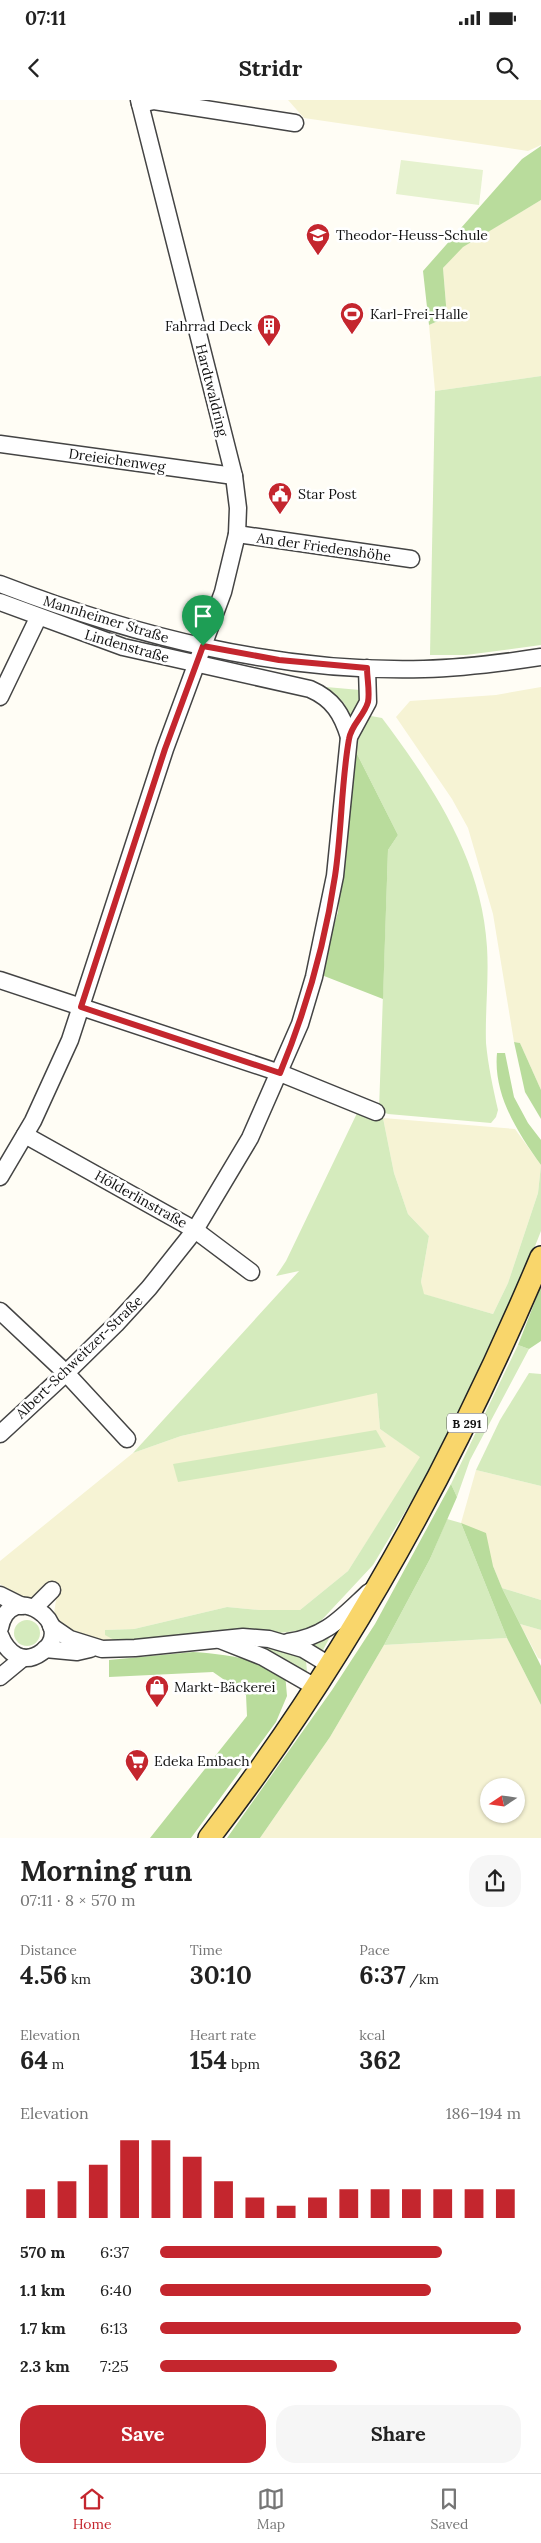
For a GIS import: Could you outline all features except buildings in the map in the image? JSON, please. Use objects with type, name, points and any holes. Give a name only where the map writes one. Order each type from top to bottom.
[{"type":"main road","name":"B 291","points":[[210,1838],[261,1770],[317,1688],[430,1496],[507,1338],[541,1257]]},
{"type":"street","name":"Hardtwaldring","points":[[0,1177],[25,1135],[57,1073],[81,1007],[165,749],[223,592],[237,534],[238,508],[234,476],[140,102],[154,101],[295,123]]},
{"type":"street","name":"Dreieichenweg","points":[[0,444],[234,476]]},
{"type":"street","name":"An der Friedenshöhe","points":[[237,534],[411,559]]},
{"type":"street","name":"Mannheimer Straße","points":[[0,584],[72,611],[203,646],[279,660],[367,668],[435,668],[541,657]]},
{"type":"street","name":"Lindenstraße","points":[[0,602],[38,618],[123,647],[318,692],[341,713],[349,737]]},
{"type":"street","points":[[0,697],[38,618]]},
{"type":"street","name":"Albert-Schweitzer-Straße","points":[[0,1434],[66,1374],[149,1288],[195,1230],[250,1138],[300,1024],[314,977],[329,909],[339,847],[344,774],[349,737],[368,702],[367,668]]},
{"type":"street","points":[[0,980],[280,1073],[376,1112]]},
{"type":"street","name":"Hölderlinstraße","points":[[25,1135],[195,1230],[251,1272]]},
{"type":"street","points":[[0,1311],[66,1374],[127,1439]]},
{"type":"street","points":[[286,1643],[306,1640],[332,1626],[380,1582]]},
{"type":"street","points":[[38,1613],[51,1591]]},
{"type":"street","points":[[0,1596],[38,1613],[63,1636],[94,1648],[119,1650],[242,1637],[286,1643],[303,1649],[331,1666]]},
{"type":"street","points":[[1,1620],[8,1612],[38,1613]]},
{"type":"street","points":[[38,1613],[52,1635],[45,1650]]},
{"type":"street","points":[[220,1640],[263,1657],[317,1688]]},
{"type":"street","points":[[2,1646],[11,1653],[23,1658],[32,1657],[45,1650],[77,1652],[94,1648]]},
{"type":"street","points":[[0,1677],[23,1658]]},
{"type":"shaded area","points":[[288,100],[541,100],[541,145],[528,151],[304,118]]},
{"type":"shaded area","points":[[541,200],[541,376],[435,391],[429,325],[447,317],[443,268],[462,247]]},
{"type":"shaded area","points":[[541,687],[541,1090],[520,1043],[514,1042],[493,914],[468,828],[452,799],[396,717],[410,701],[496,695]]},
{"type":"shaded area","points":[[383,1118],[515,1129],[541,1165],[538,1193],[508,1283],[493,1314],[423,1294],[421,1282],[429,1236],[408,1214],[394,1173]]},
{"type":"shaded area","points":[[377,1392],[380,1429],[421,1457],[348,1571],[300,1610],[260,1610],[227,1607],[134,1629],[105,1630],[116,1641],[83,1640],[57,1624],[54,1613],[57,1594],[42,1592],[29,1601],[0,1584],[0,1561],[133,1453],[181,1436]]},
{"type":"shaded area","points":[[476,1470],[541,1486],[541,1600],[502,1588],[493,1566],[461,1523]]},
{"type":"shaded area","points":[[520,1624],[541,1630],[541,1659],[538,1658]]},
{"type":"shaded area","points":[[507,1638],[541,1705],[541,1838],[260,1838],[330,1737],[384,1645]]},
{"type":"green space","points":[[541,146],[541,200],[463,247],[443,268],[447,317],[429,325],[423,271],[522,159]]},
{"type":"green space","points":[[401,160],[483,170],[479,205],[396,194]]},
{"type":"green space","points":[[541,376],[541,645],[466,655],[430,655],[435,391]]},
{"type":"green space","points":[[326,687],[360,690],[359,702],[350,718],[344,703]]},
{"type":"green space","points":[[371,716],[382,718],[436,797],[452,825],[476,884],[483,915],[487,947],[486,1043],[498,1110],[496,1117],[491,1123],[388,1114],[379,1110],[388,850],[398,835],[354,748],[363,720]]},
{"type":"green space","points":[[354,748],[398,835],[388,850],[383,999],[319,974],[338,912]]},
{"type":"green space","points":[[514,1042],[520,1043],[541,1090],[541,1119],[525,1092]]},
{"type":"green space","points":[[497,1053],[505,1053],[514,1097],[528,1123],[541,1140],[541,1165],[516,1127],[503,1098],[497,1069]]},
{"type":"green space","points":[[359,1109],[383,1118],[394,1173],[408,1214],[429,1236],[421,1282],[424,1294],[493,1314],[508,1283],[538,1193],[541,1165],[541,1231],[518,1289],[438,1457],[373,1565],[318,1624],[305,1630],[279,1633],[238,1629],[116,1641],[105,1635],[105,1630],[134,1629],[227,1607],[260,1610],[300,1610],[348,1571],[420,1457],[380,1429],[377,1393],[181,1436],[133,1453],[299,1271],[276,1276],[286,1261]]},
{"type":"green space","points":[[541,1286],[541,1341],[529,1349],[518,1345]]},
{"type":"green space","points":[[518,1345],[529,1349],[470,1460],[457,1497],[451,1484]]},
{"type":"green space","points":[[529,1373],[541,1374],[541,1486],[476,1470],[500,1420]]},
{"type":"green space","points":[[376,1430],[386,1447],[178,1482],[173,1464]]},
{"type":"green space","points":[[451,1484],[457,1497],[430,1559],[384,1645],[330,1737],[260,1838],[227,1838],[332,1690],[375,1624]]},
{"type":"green space","points":[[447,1519],[461,1523],[507,1638],[384,1645],[430,1559]]},
{"type":"green space","points":[[461,1523],[486,1533],[493,1566],[502,1588],[541,1666],[541,1705],[507,1638]]},
{"type":"green space","points":[[502,1588],[541,1600],[541,1630],[520,1624]]},
{"type":"green space","points":[[27,1620],[36,1624],[40,1633],[36,1642],[27,1646],[18,1642],[14,1633],[18,1624]]},
{"type":"green space","points":[[331,1635],[322,1652],[313,1645]]},
{"type":"green space","points":[[260,1645],[303,1657],[306,1661],[307,1671],[305,1673]]},
{"type":"green space","points":[[193,1652],[240,1658],[263,1664],[285,1673],[287,1696],[276,1722],[191,1838],[150,1838],[247,1716],[246,1695],[213,1672],[109,1677],[109,1660]]},
{"type":"place","name":"Theodor-Heuss-Schule","points":[[318,256]]},
{"type":"place","name":"Karl-Frei-Halle","points":[[352,335]]},
{"type":"place","name":"Fahrrad Deck","points":[[269,347]]},
{"type":"place","name":"Star Post","points":[[280,515]]},
{"type":"place","name":"Markt-Bäckerei","points":[[157,1708]]},
{"type":"place","name":"Edeka Embach","points":[[137,1782]]},
{"type":"route","points":[[203,646],[253,657],[367,668],[368,702],[353,726],[349,737],[344,774],[339,847],[329,909],[314,977],[300,1024],[280,1073],[81,1007],[165,749],[203,646]]}]
